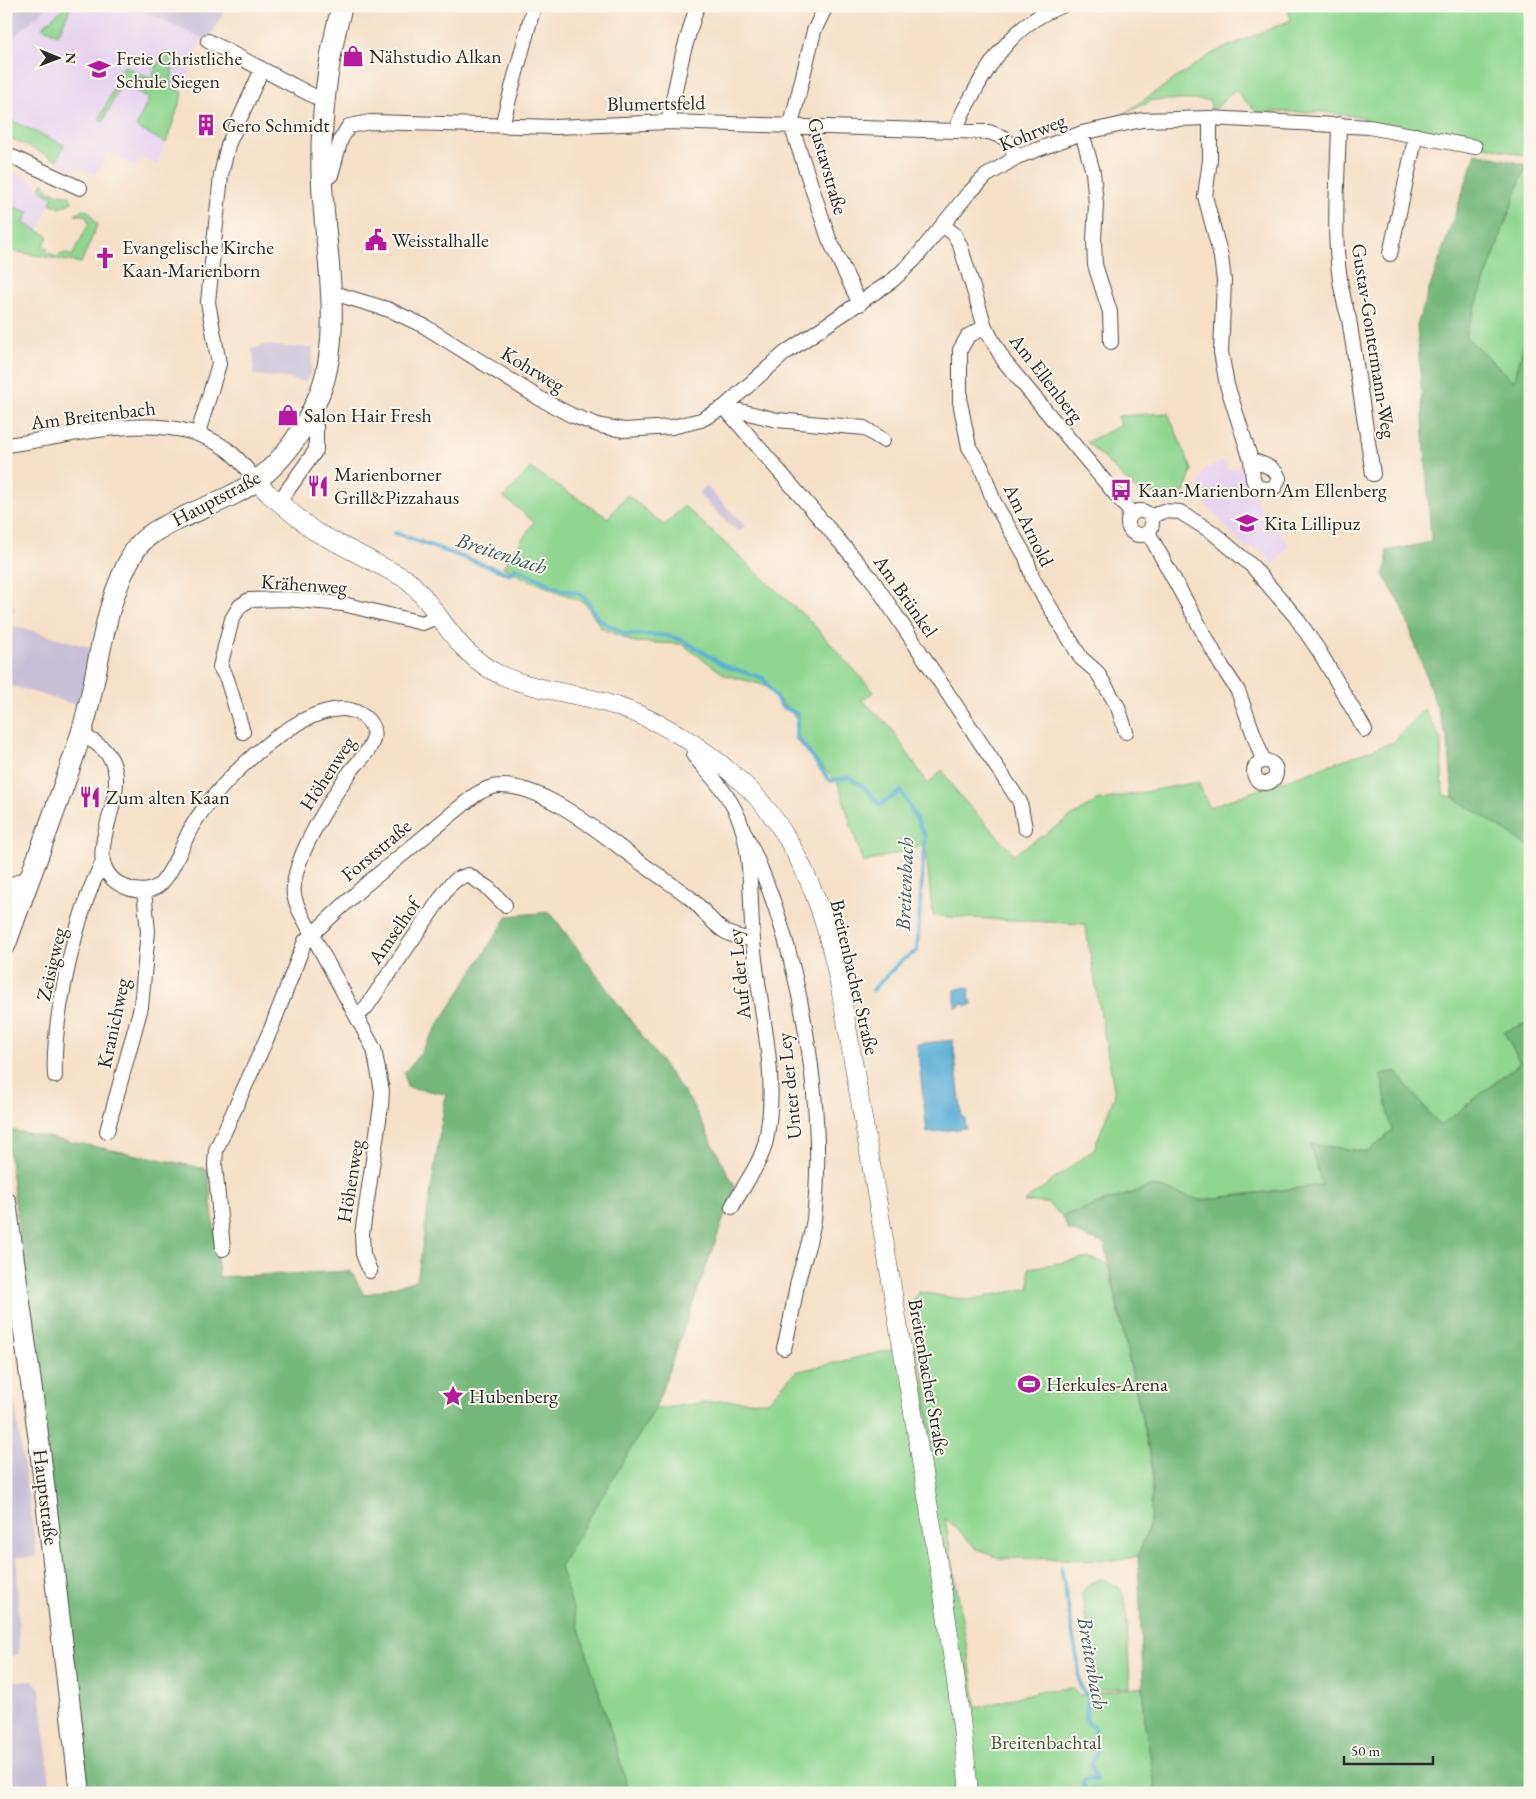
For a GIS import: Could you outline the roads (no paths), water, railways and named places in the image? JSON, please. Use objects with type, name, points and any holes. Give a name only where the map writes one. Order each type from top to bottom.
[{"type":"main road","name":"Hauptstraße","points":[[6,944],[81,735],[114,592],[135,550],[148,536],[256,480],[273,466],[308,418],[322,386],[330,350],[330,292],[322,181],[325,102],[336,26],[342,6]]},
{"type":"main road","name":"Hauptstraße","points":[[6,1202],[39,1441],[80,1793]]},
{"type":"street","points":[[502,125],[534,6]]},
{"type":"street","points":[[668,122],[683,53],[698,6]]},
{"type":"street","name":"Gustavstraße","points":[[826,6],[814,31],[790,125],[829,239],[860,304]]},
{"type":"street","points":[[957,131],[958,122],[982,77],[1014,34],[1035,20],[1062,6]]},
{"type":"street","points":[[208,41],[325,102]]},
{"type":"street","points":[[198,434],[219,364],[208,302],[221,175],[228,145],[262,70]]},
{"type":"street","points":[[1210,118],[1210,160],[1206,196],[1221,257],[1224,281],[1221,352],[1227,385],[1251,460]]},
{"type":"street","name":"Kohrweg","points":[[330,292],[390,310],[424,326],[539,398],[572,415],[600,426],[641,431],[672,428],[701,420],[724,407],[785,353],[812,333],[860,304],[894,280],[944,226],[967,195],[986,176],[1017,157],[1082,133],[1142,120],[1210,118],[1339,124],[1475,147]]},
{"type":"street","name":"Blumertsfeld","points":[[322,181],[331,175],[341,138],[349,126],[370,122],[555,127],[668,122],[957,131],[998,134],[1005,138],[1017,157]]},
{"type":"street","name":"Gustav-Gontermann-Weg","points":[[1339,124],[1337,236],[1343,298],[1349,319],[1373,474]]},
{"type":"street","points":[[1082,133],[1093,172],[1096,204],[1094,240],[1096,265],[1110,312],[1110,342]]},
{"type":"street","points":[[1390,254],[1416,136]]},
{"type":"street","points":[[6,154],[80,188]]},
{"type":"street","name":"Am Ellenberg","points":[[944,226],[954,234],[960,245],[985,327],[1004,361],[1132,514],[1128,524],[1130,530],[1142,534],[1148,532]]},
{"type":"street","name":"Am Arnold","points":[[985,327],[968,336],[960,350],[960,402],[969,447],[981,466],[994,502],[1026,557],[1033,579],[1081,658],[1097,672],[1118,707],[1126,732]]},
{"type":"street","points":[[724,407],[776,420],[864,428],[883,440]]},
{"type":"street","name":"Am Brünkel","points":[[724,407],[871,578],[1020,802],[1025,828]]},
{"type":"street","points":[[279,502],[316,450],[316,427],[308,418]]},
{"type":"street","name":"Am Breitenbach","points":[[6,445],[144,425],[169,426],[198,434],[225,448],[256,480]]},
{"type":"street","name":"Breitenbacher Straße","points":[[256,480],[314,531],[408,580],[419,590],[461,647],[492,670],[542,688],[625,709],[658,722],[697,745],[754,794],[780,828],[801,864],[816,898],[826,930],[847,1023],[930,1513],[965,1742],[969,1793]]},
{"type":"street","points":[[1132,514],[1141,511],[1150,516],[1152,522],[1148,532],[1221,665],[1238,691],[1262,760]]},
{"type":"street","points":[[1150,516],[1164,511],[1180,512],[1212,532],[1252,566],[1296,616],[1319,651],[1365,730]]},
{"type":"street","name":"Krähenweg","points":[[243,732],[227,679],[220,667],[226,651],[226,638],[232,619],[240,606],[249,600],[287,599],[343,604],[422,623],[438,617]]},
{"type":"street","name":"Höhenweg","points":[[144,891],[158,886],[167,876],[192,826],[207,806],[233,774],[265,746],[315,715],[341,709],[352,710],[366,718],[373,732],[373,739],[317,824],[295,879],[294,895],[299,910],[374,1049],[382,1091],[362,1234],[363,1254],[370,1271]]},
{"type":"street","points":[[81,735],[103,747],[113,760],[115,795],[103,843],[102,864],[107,876],[126,888],[144,891]]},
{"type":"street","name":"Auf der Ley","points":[[697,745],[694,756],[728,796],[742,828],[748,869],[753,939],[769,1062],[769,1118],[766,1143],[732,1208]]},
{"type":"street","name":"Forststraße","points":[[223,1249],[214,1165],[216,1150],[271,1029],[305,942],[364,886],[476,794],[488,788],[501,786],[538,795],[562,807],[689,898],[720,930],[740,938],[753,939]]},
{"type":"street","name":"Unter der Ley","points":[[742,828],[768,885],[790,963],[800,1003],[814,1110],[814,1220],[784,1348]]},
{"type":"street","name":"Zeisigweg","points":[[55,1076],[54,1060],[67,974],[92,881],[102,864]]},
{"type":"street","name":"Amselhof","points":[[357,1015],[365,1009],[449,886],[457,878],[468,875],[488,888],[506,905]]},
{"type":"street","points":[[6,899],[14,883],[29,877]]},
{"type":"street","name":"Kranichweg","points":[[107,1131],[141,1007],[148,931],[144,891]]},
{"type":"water","points":[[965,987],[970,989],[969,998],[973,1004],[968,1006],[961,1003],[959,1007],[955,1007],[955,990]]},
{"type":"water","points":[[953,1040],[962,1118],[965,1118],[966,1128],[927,1133],[917,1044]]},
{"type":"waterway","name":"Breitenbach","points":[[395,533],[510,574],[515,568],[562,590],[578,593],[588,601],[597,618],[625,634],[662,635],[683,640],[727,667],[763,678],[781,706],[798,714],[796,735],[830,781],[849,777],[864,787],[880,805],[901,791],[925,835],[917,951],[901,961],[873,990]]},
{"type":"waterway","name":"Breitenbach","points":[[1061,1567],[1078,1663],[1079,1681],[1081,1688],[1089,1697],[1086,1718],[1095,1729],[1094,1739],[1097,1751],[1091,1765],[1096,1780],[1087,1778],[1083,1782],[1085,1791],[1090,1792],[1093,1790],[1101,1793]]},
{"type":"place","name":"Nähstudio Alkan","points":[[353,56]]},
{"type":"place","name":"Freie Christliche Schule Siegen","points":[[99,69]]},
{"type":"place","name":"Gero Schmidt","points":[[206,125]]},
{"type":"place","name":"Weisstalhalle","points":[[376,240]]},
{"type":"place","name":"Evangelische Kirche Kaan-Marienborn","points":[[105,258]]},
{"type":"place","name":"Salon Hair Fresh","points":[[288,415]]},
{"type":"place","name":"Marienborner Grill&Pizzahaus","points":[[318,486]]},
{"type":"place","name":"Kaan-Marienborn Am Ellenberg","points":[[1121,490]]},
{"type":"place","name":"Kita Lillipuz","points":[[1247,523]]},
{"type":"place","name":"Zum alten Kaan","points":[[90,797]]},
{"type":"place","name":"Herkules-Arena","points":[[1029,1384]]},
{"type":"place","name":"Hubenberg","points":[[453,1396]]},
{"type":"park label","name":"Breitenbachtal","points":[[1046,1742]]}]
